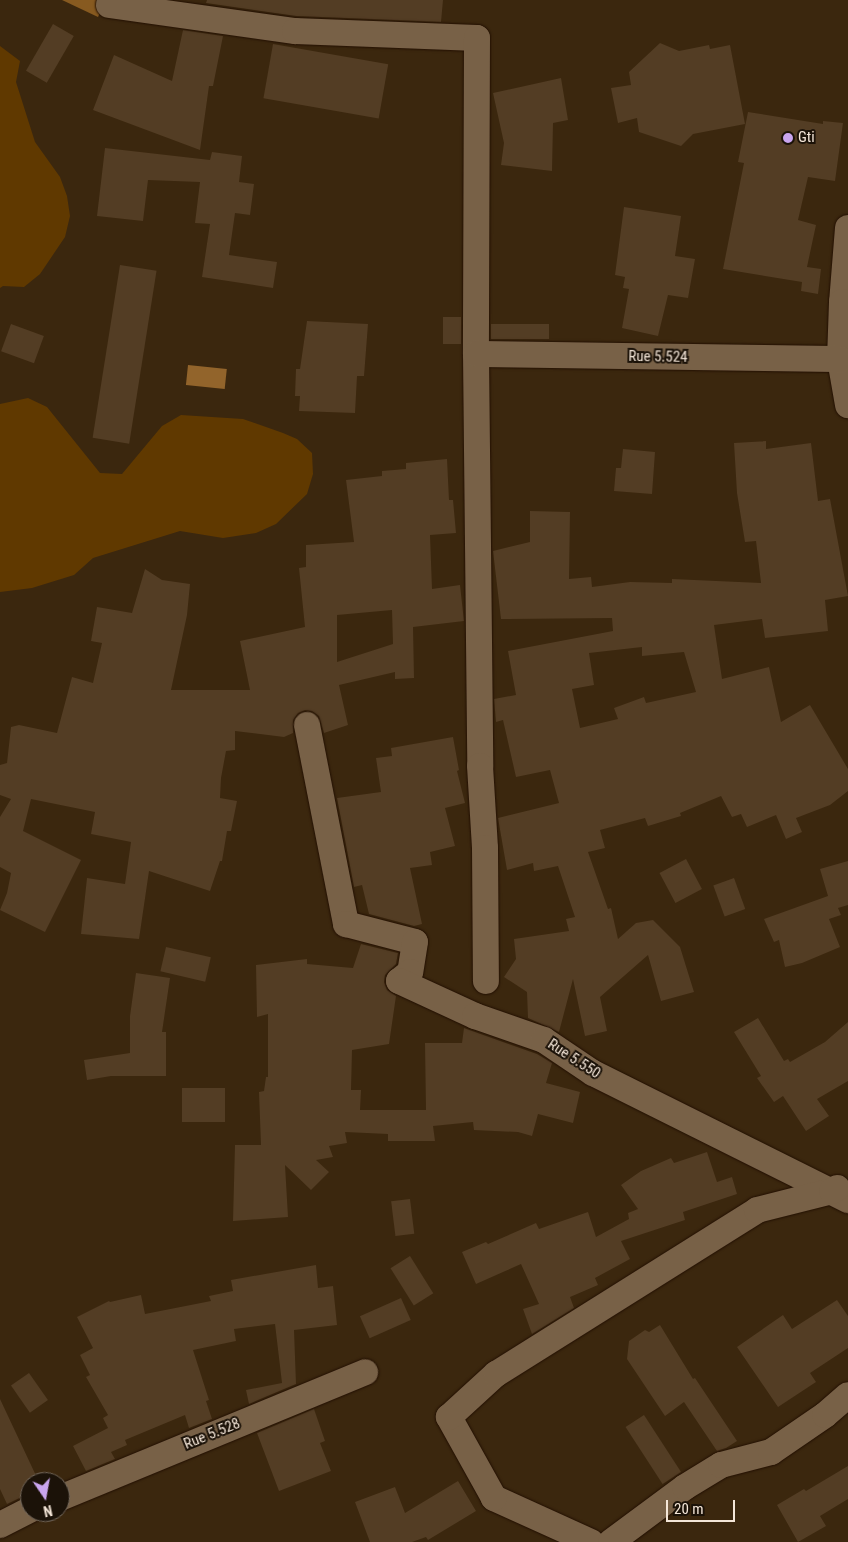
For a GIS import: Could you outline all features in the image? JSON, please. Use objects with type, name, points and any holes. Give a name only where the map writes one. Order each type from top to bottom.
[{"type":"street","points":[[109,5],[295,31],[477,38],[476,354],[480,766],[485,848],[486,981]]},
{"type":"street","points":[[848,228],[842,293],[840,359],[848,405]]},
{"type":"street","name":"Rue 5.524","points":[[476,354],[840,359]]},
{"type":"street","name":"Rue 5.550","points":[[306,725],[346,924],[415,942],[410,972],[399,981],[475,1016],[544,1040],[593,1073],[843,1191]]},
{"type":"street","points":[[591,1542],[494,1498],[449,1417],[496,1374],[757,1210],[843,1191]]},
{"type":"street","name":"Rue 5.528","points":[[70,1494],[366,1372]]},
{"type":"street","points":[[611,1542],[685,1487],[721,1465],[771,1452],[825,1415],[848,1395]]},
{"type":"street","points":[[0,1525],[20,1515]]},
{"type":"shaded area","points":[[62,0],[107,0],[98,17]]},
{"type":"shaded area","points":[[0,46],[20,61],[16,82],[35,142],[60,177],[67,196],[70,216],[65,237],[40,274],[24,287],[3,286],[0,288]]},
{"type":"shaded area","points":[[188,365],[227,369],[225,389],[186,385]]},
{"type":"shaded area","points":[[28,398],[47,407],[100,473],[122,474],[162,426],[181,415],[243,419],[297,439],[312,453],[313,474],[307,494],[276,524],[256,533],[223,538],[180,531],[93,558],[74,575],[32,588],[0,592],[0,404]]},
{"type":"building","points":[[207,0],[443,0],[441,22],[296,16],[206,3]]},
{"type":"building","points":[[53,24],[74,36],[47,83],[26,71]]},
{"type":"building","points":[[183,30],[223,36],[213,86],[209,86],[200,150],[93,110],[114,55],[172,81]]},
{"type":"building","points":[[660,43],[679,51],[709,45],[710,49],[730,45],[745,124],[693,134],[681,146],[639,132],[637,118],[618,123],[611,88],[631,85],[629,72]]},
{"type":"building","points":[[273,44],[388,64],[379,118],[263,98]]},
{"type":"building","points":[[561,78],[568,120],[553,123],[552,171],[501,165],[504,143],[493,93]]},
{"type":"building","points":[[748,112],[823,124],[823,121],[843,123],[835,181],[808,177],[798,220],[816,225],[807,267],[821,269],[818,294],[801,291],[802,282],[723,269],[744,163],[738,162]]},
{"type":"building","points":[[105,148],[210,160],[212,152],[242,156],[239,182],[254,184],[250,215],[235,213],[229,255],[277,262],[273,288],[202,277],[210,224],[195,223],[200,182],[148,180],[143,221],[97,216]]},
{"type":"building","points":[[624,207],[681,216],[675,256],[695,259],[688,298],[668,295],[658,336],[622,328],[629,289],[623,288],[625,277],[615,275]]},
{"type":"building","points":[[120,265],[157,271],[129,444],[93,438]]},
{"type":"building","points":[[443,317],[461,317],[461,344],[443,344]]},
{"type":"building","points":[[307,321],[368,324],[364,376],[357,376],[355,413],[299,411],[300,396],[295,396],[296,369],[300,369]]},
{"type":"building","points":[[11,324],[44,336],[34,363],[1,351]]},
{"type":"building","points":[[491,324],[549,324],[549,339],[491,339]]},
{"type":"building","points":[[766,441],[766,449],[811,443],[818,501],[830,499],[848,596],[825,600],[828,631],[765,638],[762,619],[714,625],[722,679],[769,667],[781,722],[810,705],[848,769],[848,791],[830,805],[796,818],[802,832],[786,839],[776,815],[747,827],[741,814],[732,817],[721,796],[680,813],[681,816],[648,826],[645,818],[600,830],[605,848],[588,852],[608,909],[611,908],[618,939],[636,923],[653,920],[680,947],[694,992],[661,1001],[648,955],[600,997],[607,1031],[585,1036],[573,979],[559,1032],[528,1018],[527,992],[504,977],[516,959],[514,939],[569,931],[566,919],[575,917],[558,866],[534,871],[533,863],[507,870],[498,818],[559,803],[550,770],[516,777],[503,720],[496,722],[494,699],[516,695],[508,651],[613,631],[612,618],[501,619],[493,551],[530,542],[530,511],[570,512],[569,579],[591,577],[592,587],[630,582],[672,583],[672,579],[761,583],[756,541],[745,542],[737,493],[734,443]],"holes":[[[642,647],[642,656],[684,652],[696,692],[646,703],[644,697],[614,708],[618,719],[580,728],[572,689],[594,685],[589,653]]]},
{"type":"building","points":[[623,449],[655,452],[652,494],[614,491],[616,468],[621,468]]},
{"type":"building","points":[[447,459],[449,500],[453,500],[456,533],[430,535],[432,589],[460,585],[464,621],[413,627],[414,678],[395,679],[395,672],[339,685],[348,725],[324,733],[319,716],[312,711],[305,710],[298,713],[293,720],[293,733],[284,737],[235,731],[235,750],[226,751],[221,778],[220,798],[237,801],[231,831],[227,831],[222,861],[220,861],[210,891],[149,871],[139,939],[81,934],[87,878],[125,884],[131,842],[91,834],[95,812],[31,799],[23,831],[81,860],[45,932],[0,910],[7,893],[11,873],[0,867],[0,817],[11,799],[0,795],[0,765],[7,763],[11,727],[19,725],[57,733],[72,677],[93,683],[102,643],[91,641],[97,607],[132,613],[145,569],[162,580],[190,584],[187,615],[171,690],[250,690],[240,641],[305,627],[299,568],[306,567],[306,545],[354,542],[346,480],[382,476],[382,471],[406,469],[406,463]],"holes":[[[392,610],[393,644],[337,662],[337,615]]]},
{"type":"building","points":[[453,737],[459,770],[457,771],[465,803],[445,808],[455,846],[430,852],[432,865],[410,868],[422,924],[414,926],[369,914],[362,885],[354,887],[337,798],[381,792],[376,758],[392,756],[391,748]]},
{"type":"building","points":[[686,859],[702,889],[675,903],[660,873]]},
{"type":"building","points":[[848,861],[848,905],[838,908],[841,915],[829,919],[840,947],[802,963],[785,967],[779,940],[774,942],[764,919],[828,896],[820,869]]},
{"type":"building","points":[[734,878],[745,909],[725,917],[713,886]]},
{"type":"building","points":[[361,944],[398,953],[396,964],[385,975],[384,982],[387,990],[396,996],[389,1044],[352,1050],[351,1090],[361,1090],[360,1110],[426,1110],[425,1043],[462,1043],[464,1028],[537,1054],[552,1063],[546,1083],[580,1092],[573,1123],[538,1114],[532,1136],[518,1132],[474,1130],[473,1122],[433,1126],[435,1141],[388,1141],[388,1134],[345,1132],[347,1143],[329,1146],[333,1157],[316,1160],[329,1172],[311,1190],[285,1165],[288,1217],[233,1221],[235,1145],[261,1145],[259,1092],[264,1091],[266,1077],[268,1077],[268,1014],[257,1017],[256,965],[307,959],[307,964],[353,968]]},
{"type":"building","points":[[166,947],[211,957],[205,982],[160,971]]},
{"type":"building","points":[[136,973],[170,978],[162,1032],[166,1032],[166,1076],[111,1076],[87,1080],[84,1060],[130,1053],[130,1016]]},
{"type":"building","points":[[758,1018],[784,1061],[788,1059],[790,1062],[825,1042],[848,1022],[848,1081],[817,1099],[829,1116],[806,1131],[783,1096],[774,1102],[757,1078],[761,1076],[734,1032]]},
{"type":"building","points":[[182,1088],[225,1088],[225,1122],[182,1122]]},
{"type":"building","points":[[707,1152],[717,1182],[732,1177],[737,1194],[683,1212],[685,1220],[621,1241],[630,1259],[595,1278],[598,1285],[570,1297],[574,1308],[532,1334],[523,1309],[539,1304],[521,1264],[476,1284],[462,1252],[486,1242],[488,1244],[536,1223],[539,1229],[588,1212],[596,1237],[629,1219],[628,1213],[638,1209],[621,1185],[641,1171],[671,1158],[674,1163]]},
{"type":"building","points":[[410,1199],[414,1234],[395,1236],[391,1201]]},
{"type":"building","points":[[410,1256],[433,1293],[414,1306],[390,1268]]},
{"type":"building","points":[[316,1265],[318,1288],[333,1286],[337,1325],[294,1330],[296,1384],[249,1404],[246,1390],[282,1383],[275,1324],[234,1329],[236,1341],[193,1350],[209,1400],[206,1401],[212,1419],[189,1428],[185,1415],[125,1440],[127,1445],[111,1452],[115,1459],[86,1471],[73,1446],[108,1428],[103,1418],[108,1415],[86,1377],[90,1375],[80,1355],[93,1348],[77,1317],[109,1301],[141,1295],[145,1314],[211,1301],[209,1296],[233,1291],[231,1280]]},
{"type":"building","points":[[401,1298],[411,1320],[370,1338],[360,1316]]},
{"type":"building","points":[[837,1300],[848,1316],[848,1348],[810,1373],[816,1382],[778,1407],[737,1347],[783,1315],[792,1329]]},
{"type":"building","points":[[660,1325],[693,1379],[695,1378],[737,1441],[726,1448],[717,1451],[684,1402],[665,1416],[627,1359],[629,1341],[645,1330],[649,1332]]},
{"type":"building","points":[[29,1373],[48,1400],[30,1413],[11,1386]]},
{"type":"building","points":[[0,1399],[34,1472],[20,1472],[20,1498],[7,1504],[0,1489]]},
{"type":"building","points":[[314,1409],[325,1441],[320,1443],[331,1471],[279,1491],[257,1433]]},
{"type":"building","points":[[644,1415],[681,1472],[663,1484],[626,1427]]},
{"type":"building","points":[[848,1466],[848,1499],[820,1516],[826,1526],[798,1542],[777,1505],[804,1489],[806,1491]]},
{"type":"building","points":[[458,1481],[476,1511],[428,1540],[426,1537],[412,1542],[370,1542],[355,1502],[395,1487],[405,1513]]},
{"type":"place","name":"Gti","points":[[788,138]]}]
